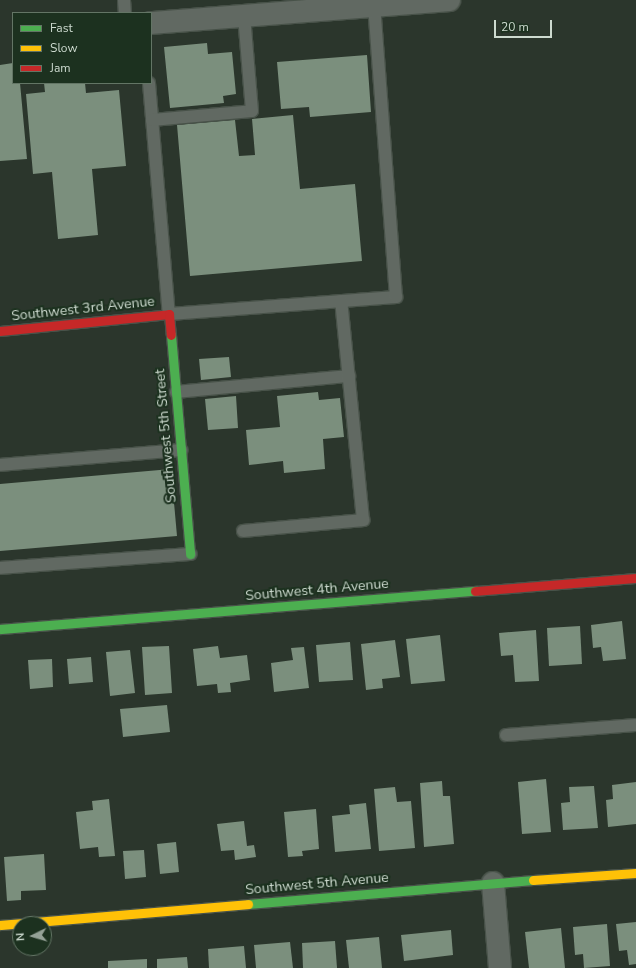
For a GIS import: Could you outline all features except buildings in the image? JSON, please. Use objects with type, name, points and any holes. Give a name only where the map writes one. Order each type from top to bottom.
[{"type":"street","points":[[152,23],[244,16],[360,4],[449,0]]},
{"type":"street","name":"Southwest 3rd Avenue","points":[[0,331],[169,314]]},
{"type":"street","name":"Southwest 5th Street","points":[[169,314],[190,554]]},
{"type":"street","name":"Southwest 4th Avenue","points":[[0,630],[636,578]]},
{"type":"street","name":"Southwest 5th Avenue","points":[[0,926],[493,883],[636,873]]},
{"type":"street","points":[[493,883],[500,968]]},
{"type":"lane","points":[[124,0],[125,12]]},
{"type":"lane","points":[[149,84],[169,314],[396,297],[360,4]]},
{"type":"lane","points":[[152,120],[252,111],[244,16]]},
{"type":"lane","points":[[243,531],[363,520],[342,301]]},
{"type":"lane","points":[[176,392],[349,376]]},
{"type":"lane","points":[[0,465],[181,450]]},
{"type":"lane","points":[[0,568],[190,554]]},
{"type":"lane","points":[[506,735],[636,724]]},
{"type":"traffic: fast","points":[[171,335],[190,554]]},
{"type":"traffic: fast","points":[[0,629],[475,591]]},
{"type":"traffic: fast","points":[[248,904],[533,880]]},
{"type":"traffic: slow","points":[[533,880],[636,873]]},
{"type":"traffic: slow","points":[[0,925],[248,904]]},
{"type":"traffic: jam","points":[[0,331],[169,314],[171,335]]},
{"type":"traffic: jam","points":[[475,591],[636,578]]}]
